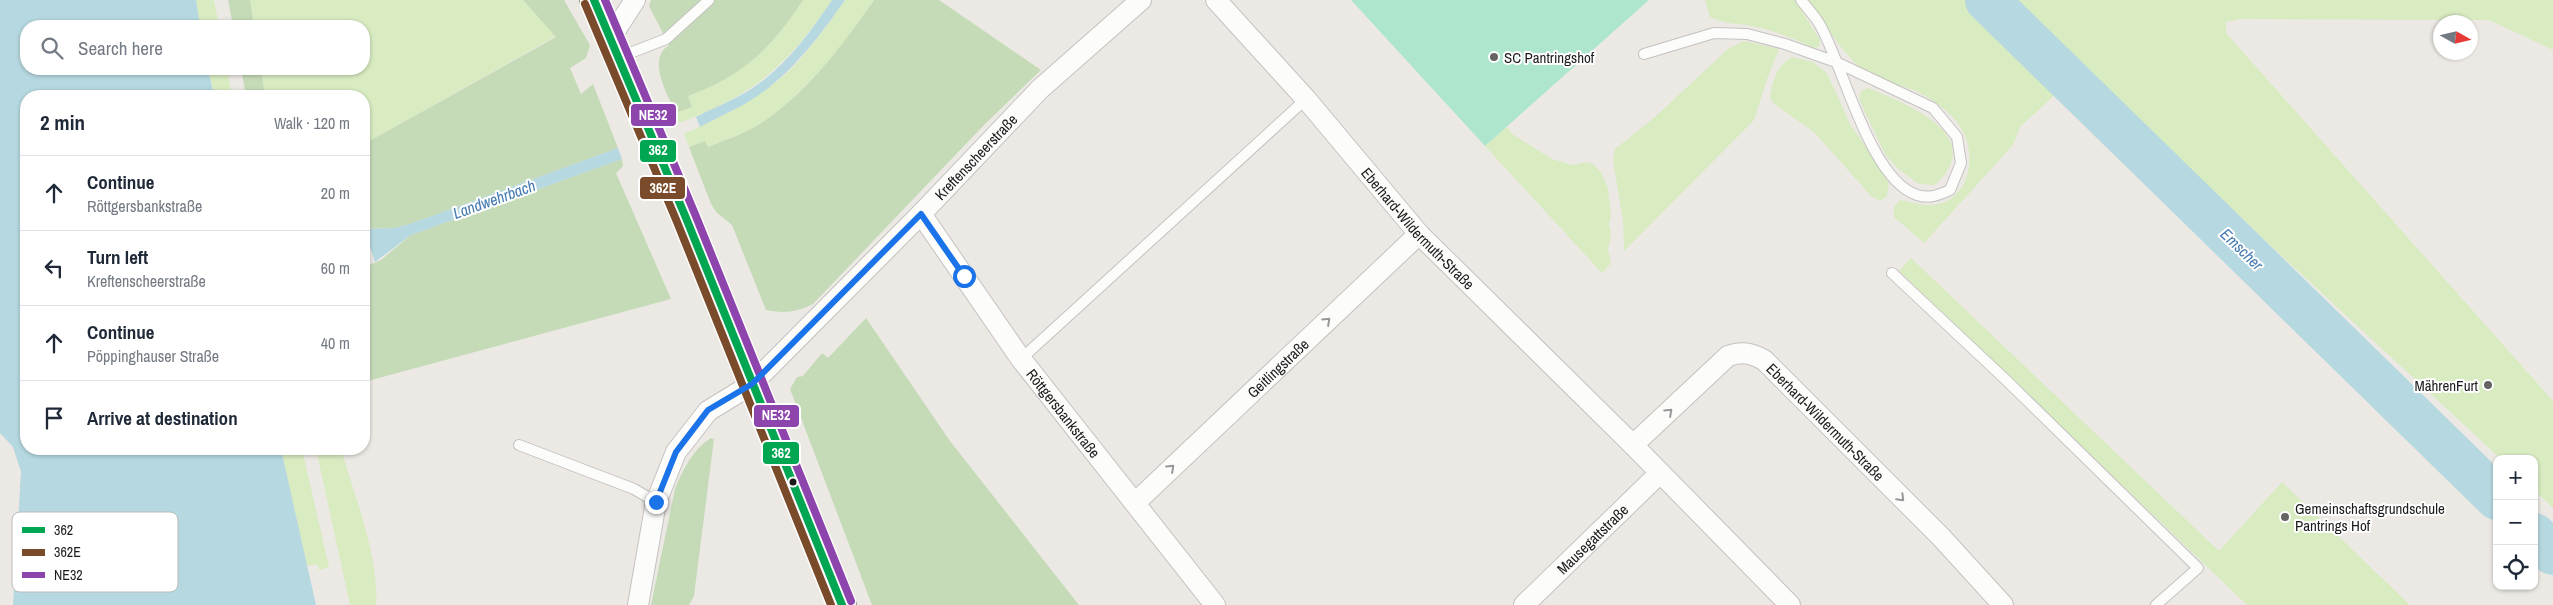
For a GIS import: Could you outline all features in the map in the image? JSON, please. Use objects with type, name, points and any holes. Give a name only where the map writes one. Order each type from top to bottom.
[{"type":"main road","points":[[594,0],[616,47],[842,605]]},
{"type":"street","points":[[616,47],[635,0]]},
{"type":"street","name":"Eberhard-Wildermuth-Straße","points":[[1216,0],[1306,99],[1419,234],[1633,445],[1790,605]]},
{"type":"street","name":"Kreftenscheerstraße","points":[[638,605],[656,502],[676,452],[708,410],[752,384],[921,214],[1040,89],[1139,1]]},
{"type":"street","name":"Röttgersbankstraße","points":[[921,214],[1021,359],[1136,502],[1215,605]]},
{"type":"street","name":"Geitlingstraße","points":[[1136,502],[1419,234]]},
{"type":"street","name":"Eberhard-Wildermuth-Straße","points":[[1633,445],[1728,356],[1737,353],[1755,355],[1764,360],[1934,530],[2003,605]]},
{"type":"street","name":"Mausegattstraße","points":[[1524,605],[1660,474]]},
{"type":"lane","points":[[616,47],[666,39],[709,0]]},
{"type":"lane","points":[[1644,54],[1714,33],[1747,34],[1776,41],[1836,62],[1933,108],[1957,137],[1961,163],[1950,190],[1933,197],[1916,195],[1892,178],[1861,124],[1836,62],[1820,24],[1801,0]]},
{"type":"lane","points":[[1021,359],[1306,99]]},
{"type":"lane","points":[[1892,273],[2007,381],[2198,568],[2156,605]]},
{"type":"lane","points":[[519,445],[634,489],[656,502]]},
{"type":"green space","points":[[196,0],[214,0],[218,20],[199,20]]},
{"type":"green space","points":[[228,0],[250,0],[253,20],[232,20]]},
{"type":"green space","points":[[250,0],[523,0],[556,36],[370,141],[370,90],[264,90],[262,75],[370,75],[370,20],[253,20]]},
{"type":"green space","points":[[523,0],[564,0],[590,45],[586,58],[570,68],[581,94],[593,84],[618,148],[410,224],[395,228],[370,229],[370,141],[556,37]]},
{"type":"green space","points":[[651,0],[803,0],[779,33],[754,59],[725,79],[688,96],[692,107],[675,113],[664,87],[659,68],[659,59],[662,51],[669,45],[649,6]]},
{"type":"green space","points":[[803,0],[832,0],[800,43],[784,60],[749,89],[729,101],[679,123],[675,113],[692,107],[688,96],[725,79],[754,59],[779,33]]},
{"type":"green space","points":[[845,0],[874,0],[823,68],[793,98],[777,112],[748,131],[707,147],[705,141],[689,147],[684,134],[740,106],[790,70],[812,45]]},
{"type":"green space","points":[[874,0],[939,0],[1041,70],[984,125],[813,304],[790,312],[766,310],[732,225],[717,213],[711,204],[689,147],[705,141],[708,147],[748,131],[794,98],[837,51]]},
{"type":"green space","name":"SC Pantringshof","points":[[1351,0],[1649,0],[1485,146]]},
{"type":"green space","points":[[1705,0],[1795,0],[1820,40],[1819,47],[1814,48],[1768,30],[1710,17]]},
{"type":"green space","points":[[1809,0],[1965,0],[2059,91],[2020,127],[2013,145],[1924,243],[1894,217],[1894,207],[1900,200],[1930,205],[1944,202],[1956,195],[1963,185],[1968,172],[1968,144],[1963,131],[1940,105],[1927,97],[1914,90],[1876,78],[1859,67],[1838,44]]},
{"type":"green space","points":[[2014,0],[2553,0],[2553,50],[2489,20],[2478,20],[2478,15],[2433,15],[2433,20],[2241,19],[2226,22],[2226,33],[2553,401],[2553,508],[2538,494],[2538,455],[2497,455],[2270,245]]},
{"type":"green space","points":[[1744,41],[1779,49],[1754,120],[1624,251],[1623,221],[1613,160],[1615,149],[1655,117],[1728,49]]},
{"type":"green space","points":[[1792,57],[1813,62],[1827,73],[1851,126],[1878,163],[1889,184],[1887,196],[1880,201],[1871,196],[1815,133],[1773,103],[1770,97],[1776,74],[1783,64]]},
{"type":"green space","points":[[209,75],[228,75],[231,90],[213,90]]},
{"type":"green space","points":[[242,75],[262,75],[264,90],[245,90]]},
{"type":"green space","points":[[1868,88],[1920,112],[1936,124],[1948,137],[1953,151],[1949,167],[1935,185],[1919,184],[1898,169],[1885,154],[1859,99],[1861,91]]},
{"type":"green space","points":[[1507,127],[1512,134],[1552,159],[1572,165],[1587,162],[1593,164],[1601,172],[1608,188],[1611,215],[1609,225],[1611,234],[1608,249],[1611,263],[1602,273],[1485,146]]},
{"type":"green space","points":[[622,159],[623,166],[616,173],[671,299],[370,380],[370,265],[381,260],[411,235]]},
{"type":"green space","name":"Gemeinschaftsgrundschule Pantrings Hof","points":[[1911,258],[2219,551],[2282,482],[2410,605],[2247,605],[1899,271]]},
{"type":"green space","points":[[866,318],[950,441],[1079,605],[872,605],[790,389],[797,377],[803,376],[822,353],[828,358]]},
{"type":"green space","points":[[711,438],[714,439],[694,596],[689,605],[651,605],[675,489],[689,460]]},
{"type":"green space","points":[[282,455],[303,455],[329,567],[319,570],[317,564],[307,566]]},
{"type":"green space","points":[[317,455],[343,455],[370,548],[376,587],[376,605],[350,605]]},
{"type":"water","points":[[0,0],[196,0],[199,20],[20,20],[20,75],[209,75],[213,90],[20,90],[20,455],[282,455],[316,605],[13,605],[14,592],[178,592],[178,512],[19,512],[21,472],[13,447],[0,433]]},
{"type":"water","points":[[832,0],[845,0],[814,42],[791,68],[751,100],[700,127],[696,117],[748,91],[784,62],[805,38]]},
{"type":"water","name":"Landwehrbach","points":[[618,148],[622,159],[411,235],[375,262],[370,247],[370,229],[395,228]]},
{"type":"waterway","name":"Emscher","points":[[1987,0],[2493,494]]},
{"type":"waterway","name":"Emscher","points":[[2538,539],[2553,553]]},
{"type":"transit line","name":"362","points":[[594,0],[686,218],[842,605]]},
{"type":"transit line","name":"NE32","points":[[605,0],[695,214],[851,601]]},
{"type":"transit line","name":"362E","points":[[585,4],[677,222],[831,605]]},
{"type":"place","name":"SC Pantringshof","points":[[1494,57]]},
{"type":"place","name":"MährenFurt","points":[[2488,385]]},
{"type":"place","name":"Gemeinschaftsgrundschule Pantrings Hof","points":[[2285,517]]},
{"type":"route","points":[[656,502],[676,452],[708,410],[752,384],[921,214],[964,276]]}]
